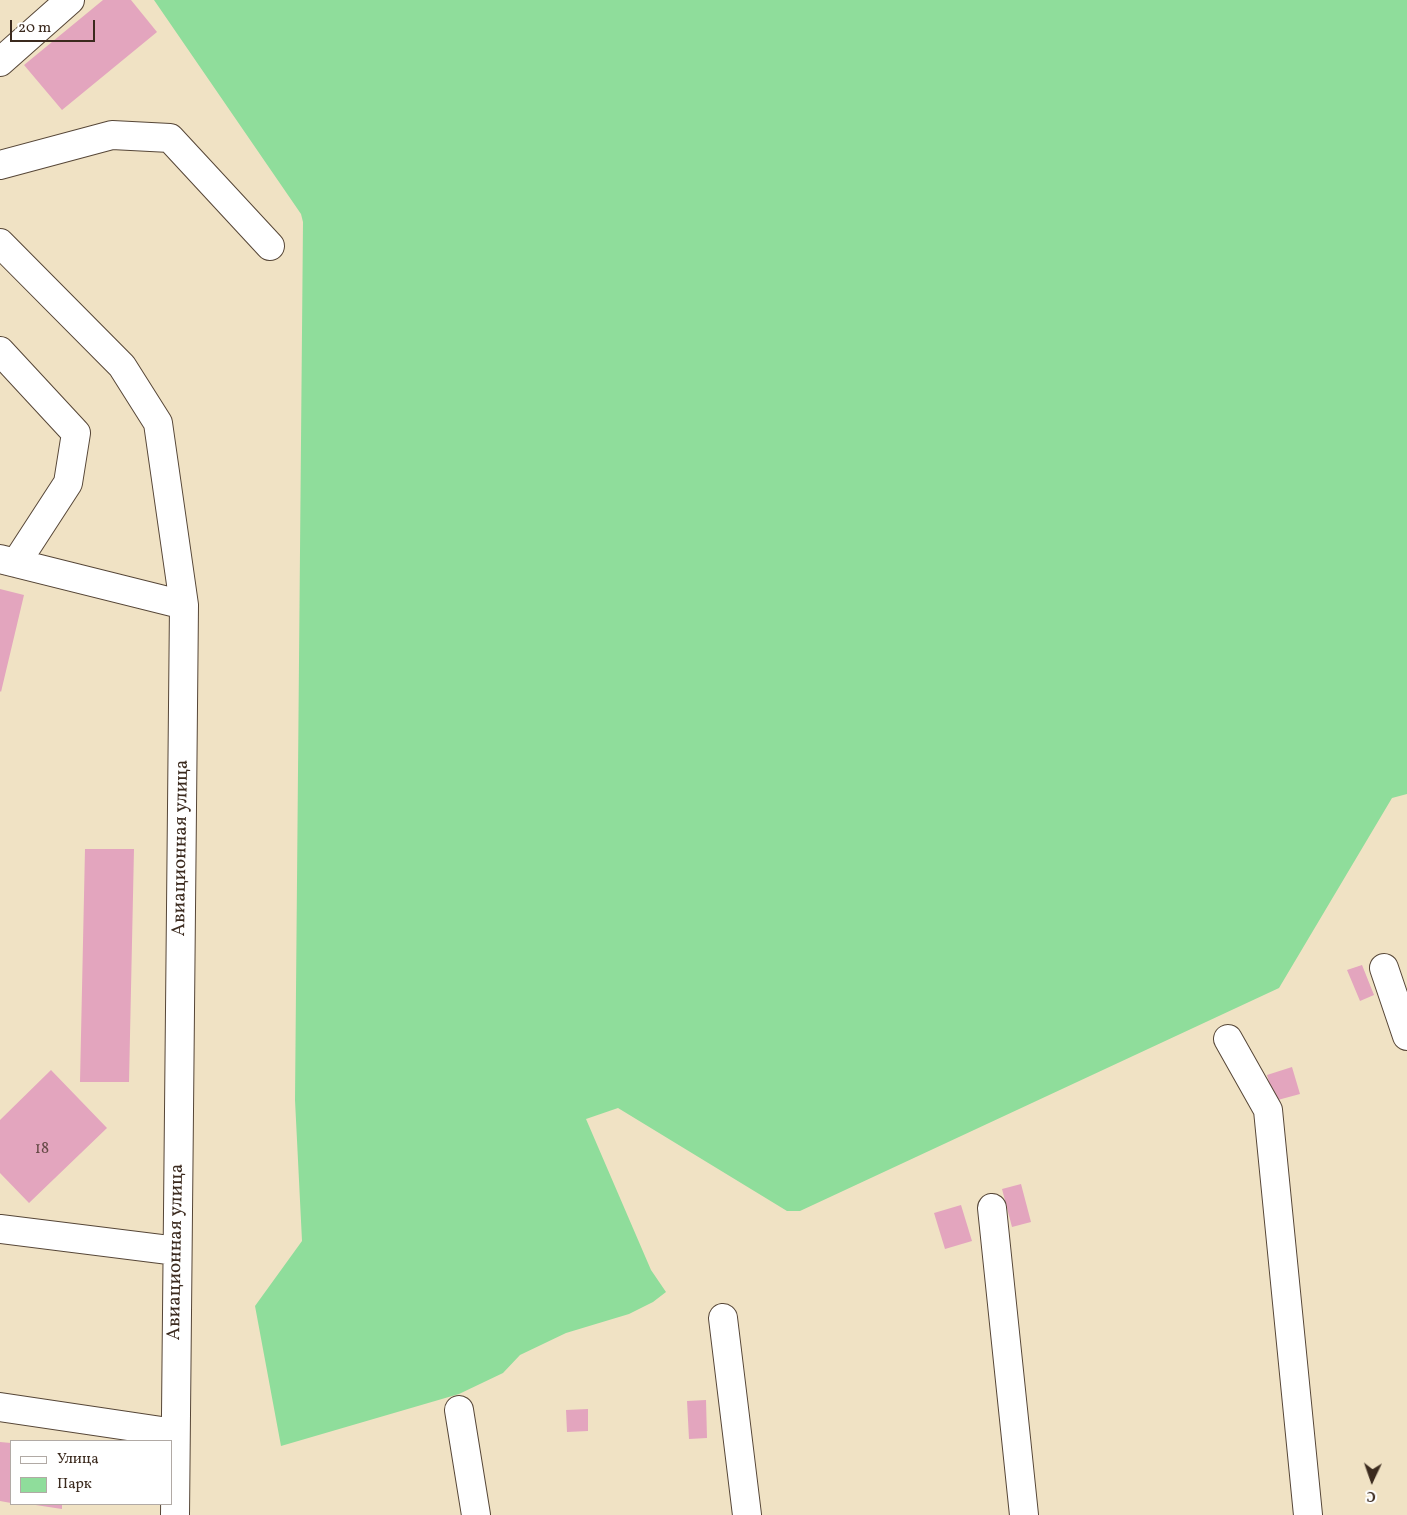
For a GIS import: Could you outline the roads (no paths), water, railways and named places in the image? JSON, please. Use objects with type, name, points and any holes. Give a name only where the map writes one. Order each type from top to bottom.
[{"type":"street","points":[[0,62],[70,0]]},
{"type":"street","points":[[0,165],[112,135],[170,138],[270,246]]},
{"type":"street","name":"Авиационная улица","points":[[0,242],[122,366],[158,423],[184,605],[175,1515]]},
{"type":"street","points":[[0,351],[76,433],[68,484],[8,561],[184,605]]},
{"type":"street","points":[[1384,968],[1407,1036]]},
{"type":"street","points":[[1228,1038],[1268,1110],[1308,1515]]},
{"type":"street","points":[[992,1208],[1024,1515]]},
{"type":"street","points":[[0,1229],[177,1251]]},
{"type":"street","points":[[723,1318],[747,1515]]},
{"type":"street","points":[[0,1407],[175,1433]]},
{"type":"street","points":[[459,1410],[476,1515]]}]
